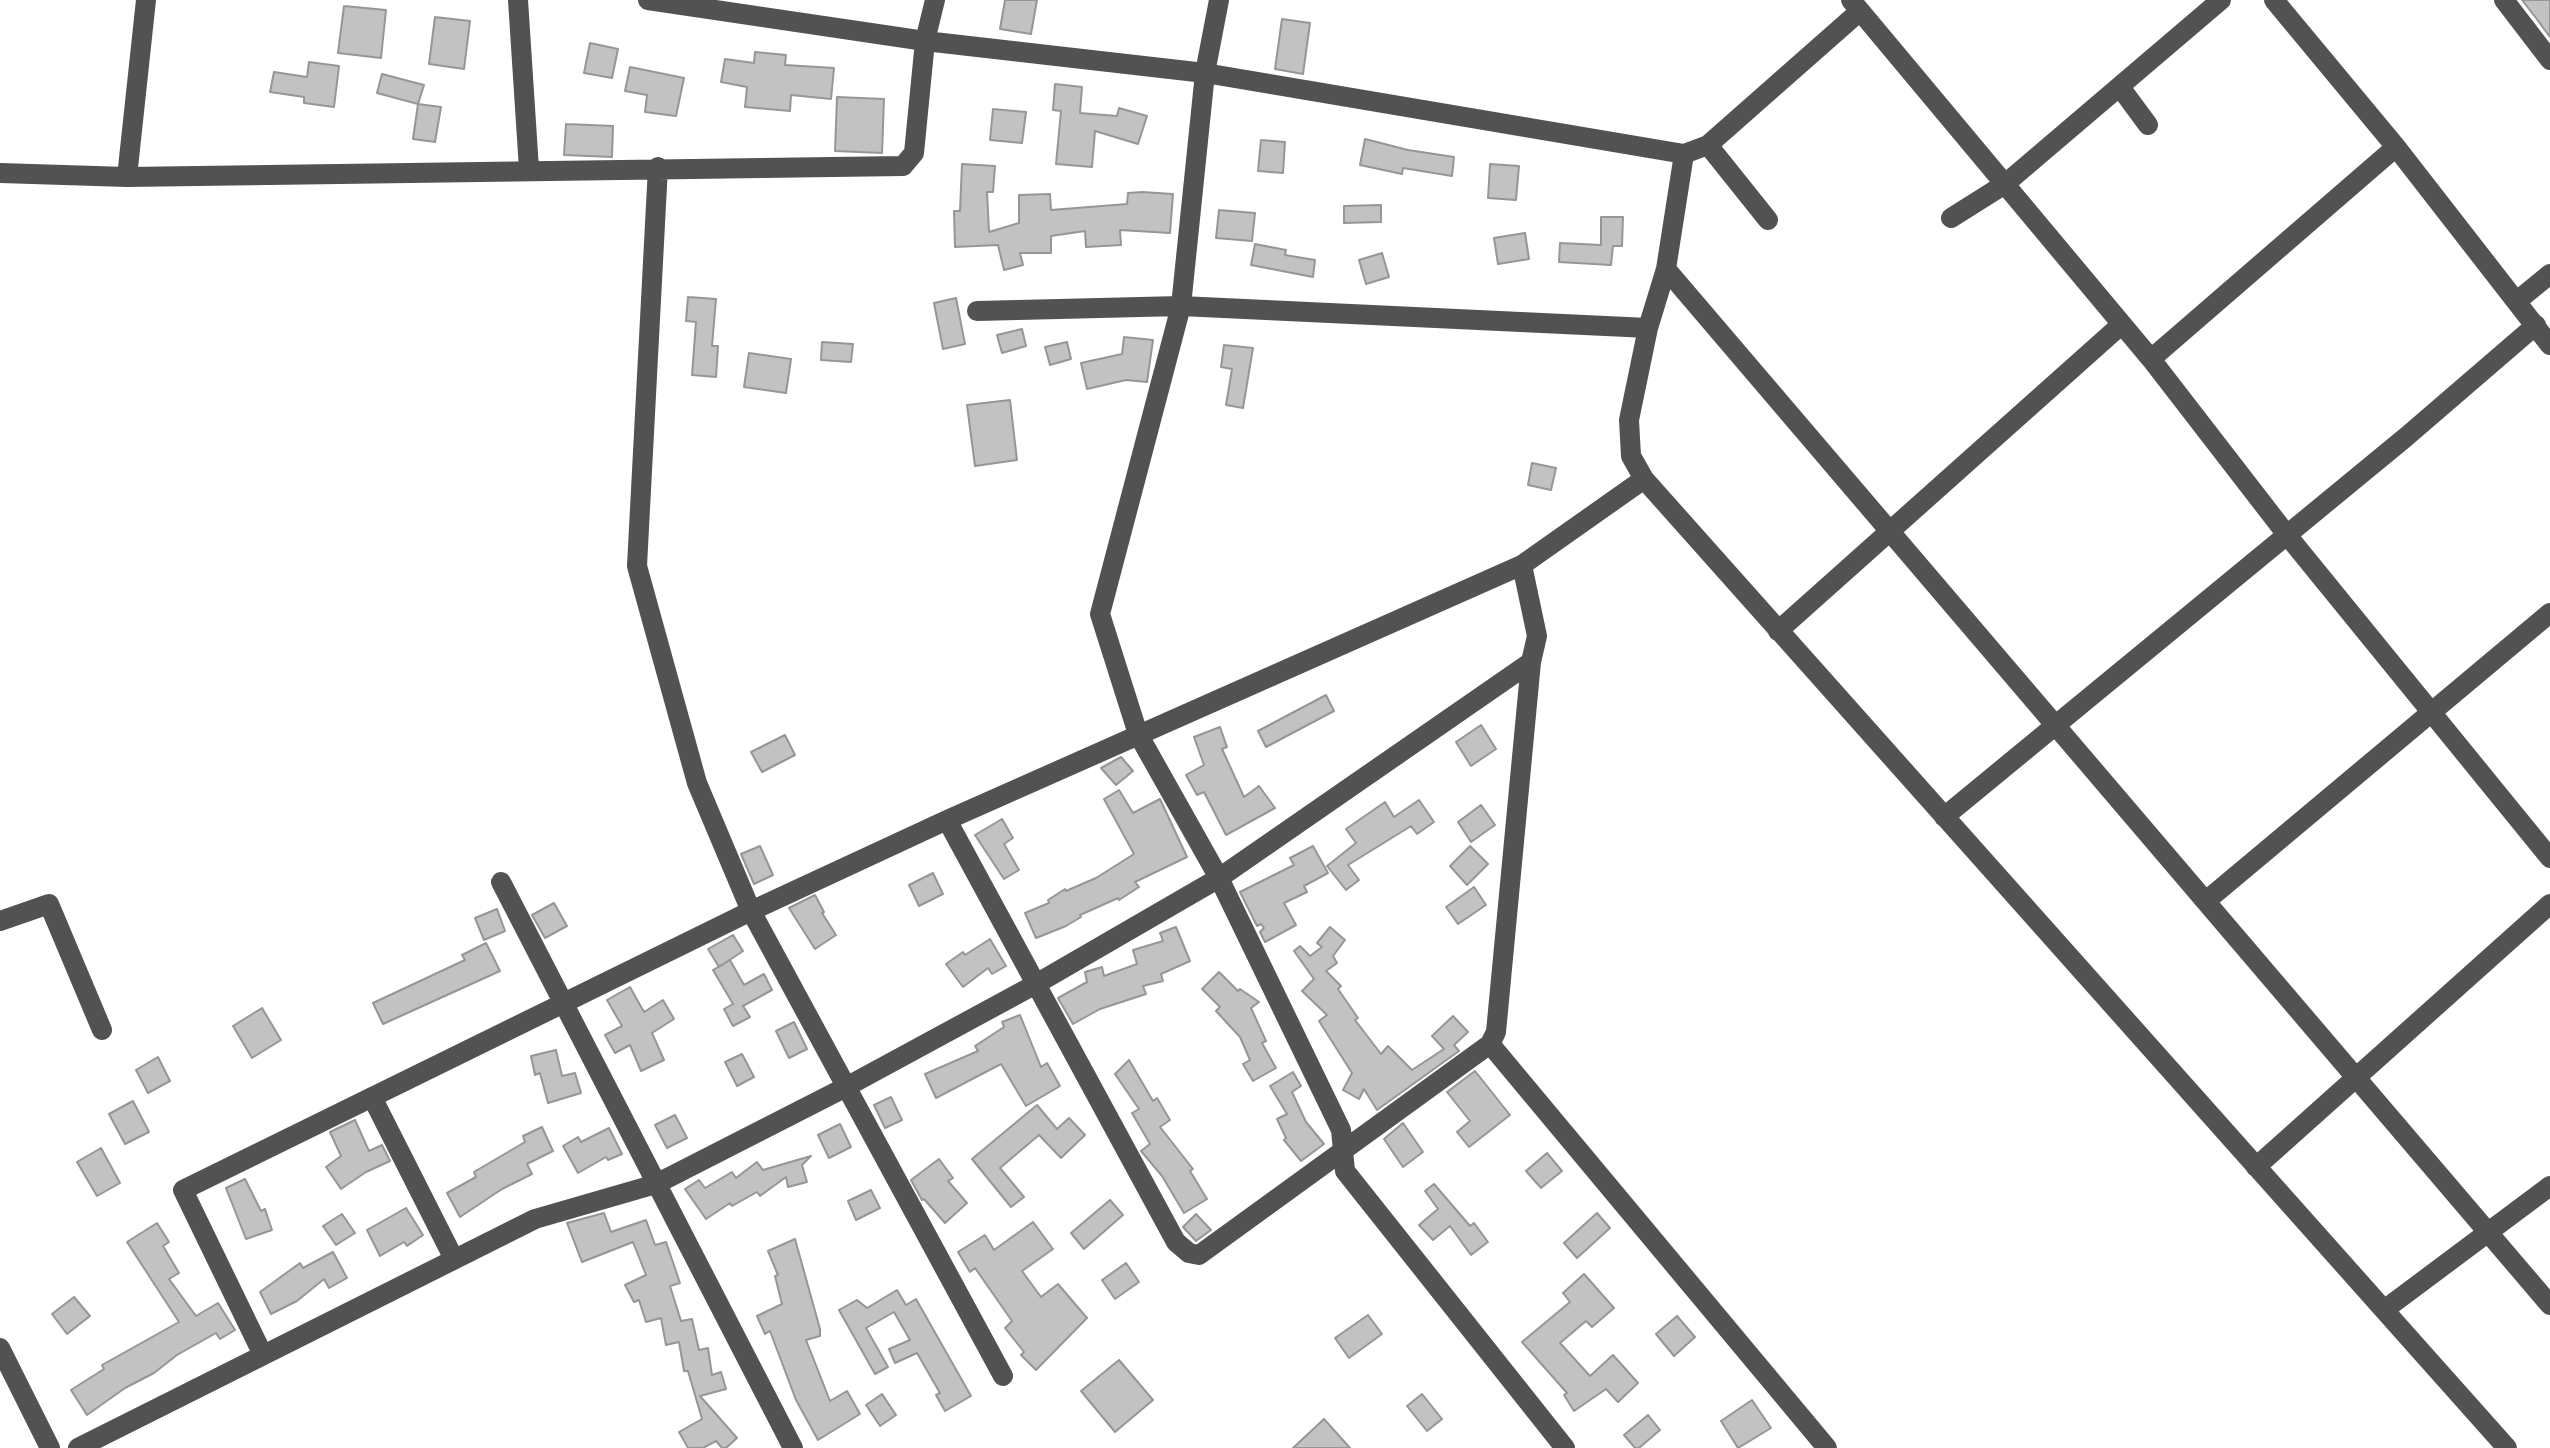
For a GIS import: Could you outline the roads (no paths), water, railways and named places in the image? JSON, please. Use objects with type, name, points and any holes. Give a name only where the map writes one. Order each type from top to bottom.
[{"type":"street","points":[[127,177],[146,0]]},
{"type":"street","points":[[518,0],[529,169]]},
{"type":"street","points":[[657,0],[925,41],[1205,73],[1684,154],[1708,145],[1856,6],[2151,359],[2287,535],[2550,858]]},
{"type":"street","points":[[0,173],[127,177],[658,167],[903,166],[914,153],[925,41],[935,0]]},
{"type":"street","points":[[1219,0],[1205,73],[1181,306],[1100,614],[1138,734],[1219,878],[1341,1130],[1345,1171],[1565,1448]]},
{"type":"street","points":[[1951,218],[2005,184],[2221,0]]},
{"type":"street","points":[[2274,0],[2396,147],[2550,345]]},
{"type":"street","points":[[2504,0],[2550,60]]},
{"type":"street","points":[[2120,87],[2148,125]]},
{"type":"street","points":[[1708,145],[1768,220]]},
{"type":"street","points":[[2151,359],[2396,147]]},
{"type":"street","points":[[1684,154],[1666,269],[1648,328],[1629,420],[1631,456],[1644,479],[2507,1448]]},
{"type":"street","points":[[658,167],[637,566],[697,783],[751,911],[1003,1376]]},
{"type":"street","points":[[1666,269],[2550,1305]]},
{"type":"street","points":[[2517,301],[2550,274]]},
{"type":"street","points":[[977,311],[1181,306],[1648,328]]},
{"type":"street","points":[[1778,631],[2122,324]]},
{"type":"street","points":[[1944,817],[2406,437],[2536,325]]},
{"type":"street","points":[[263,1355],[183,1190],[751,911],[1138,734],[1522,565],[1644,479]]},
{"type":"street","points":[[947,820],[1176,1242],[1189,1253],[1199,1255],[1490,1044],[1496,1032],[1531,662],[1537,636],[1522,565]]},
{"type":"street","points":[[2206,901],[2550,613]]},
{"type":"street","points":[[78,1448],[535,1219],[656,1184],[846,1087],[1036,984],[1219,878],[1531,662]]},
{"type":"street","points":[[501,882],[793,1448]]},
{"type":"street","points":[[0,921],[49,904],[102,1030]]},
{"type":"street","points":[[2256,1167],[2550,904]]},
{"type":"street","points":[[1490,1044],[1827,1448]]},
{"type":"street","points":[[372,1097],[454,1259]]},
{"type":"street","points":[[2384,1310],[2550,1186]]},
{"type":"street","points":[[0,1348],[50,1448]]}]
